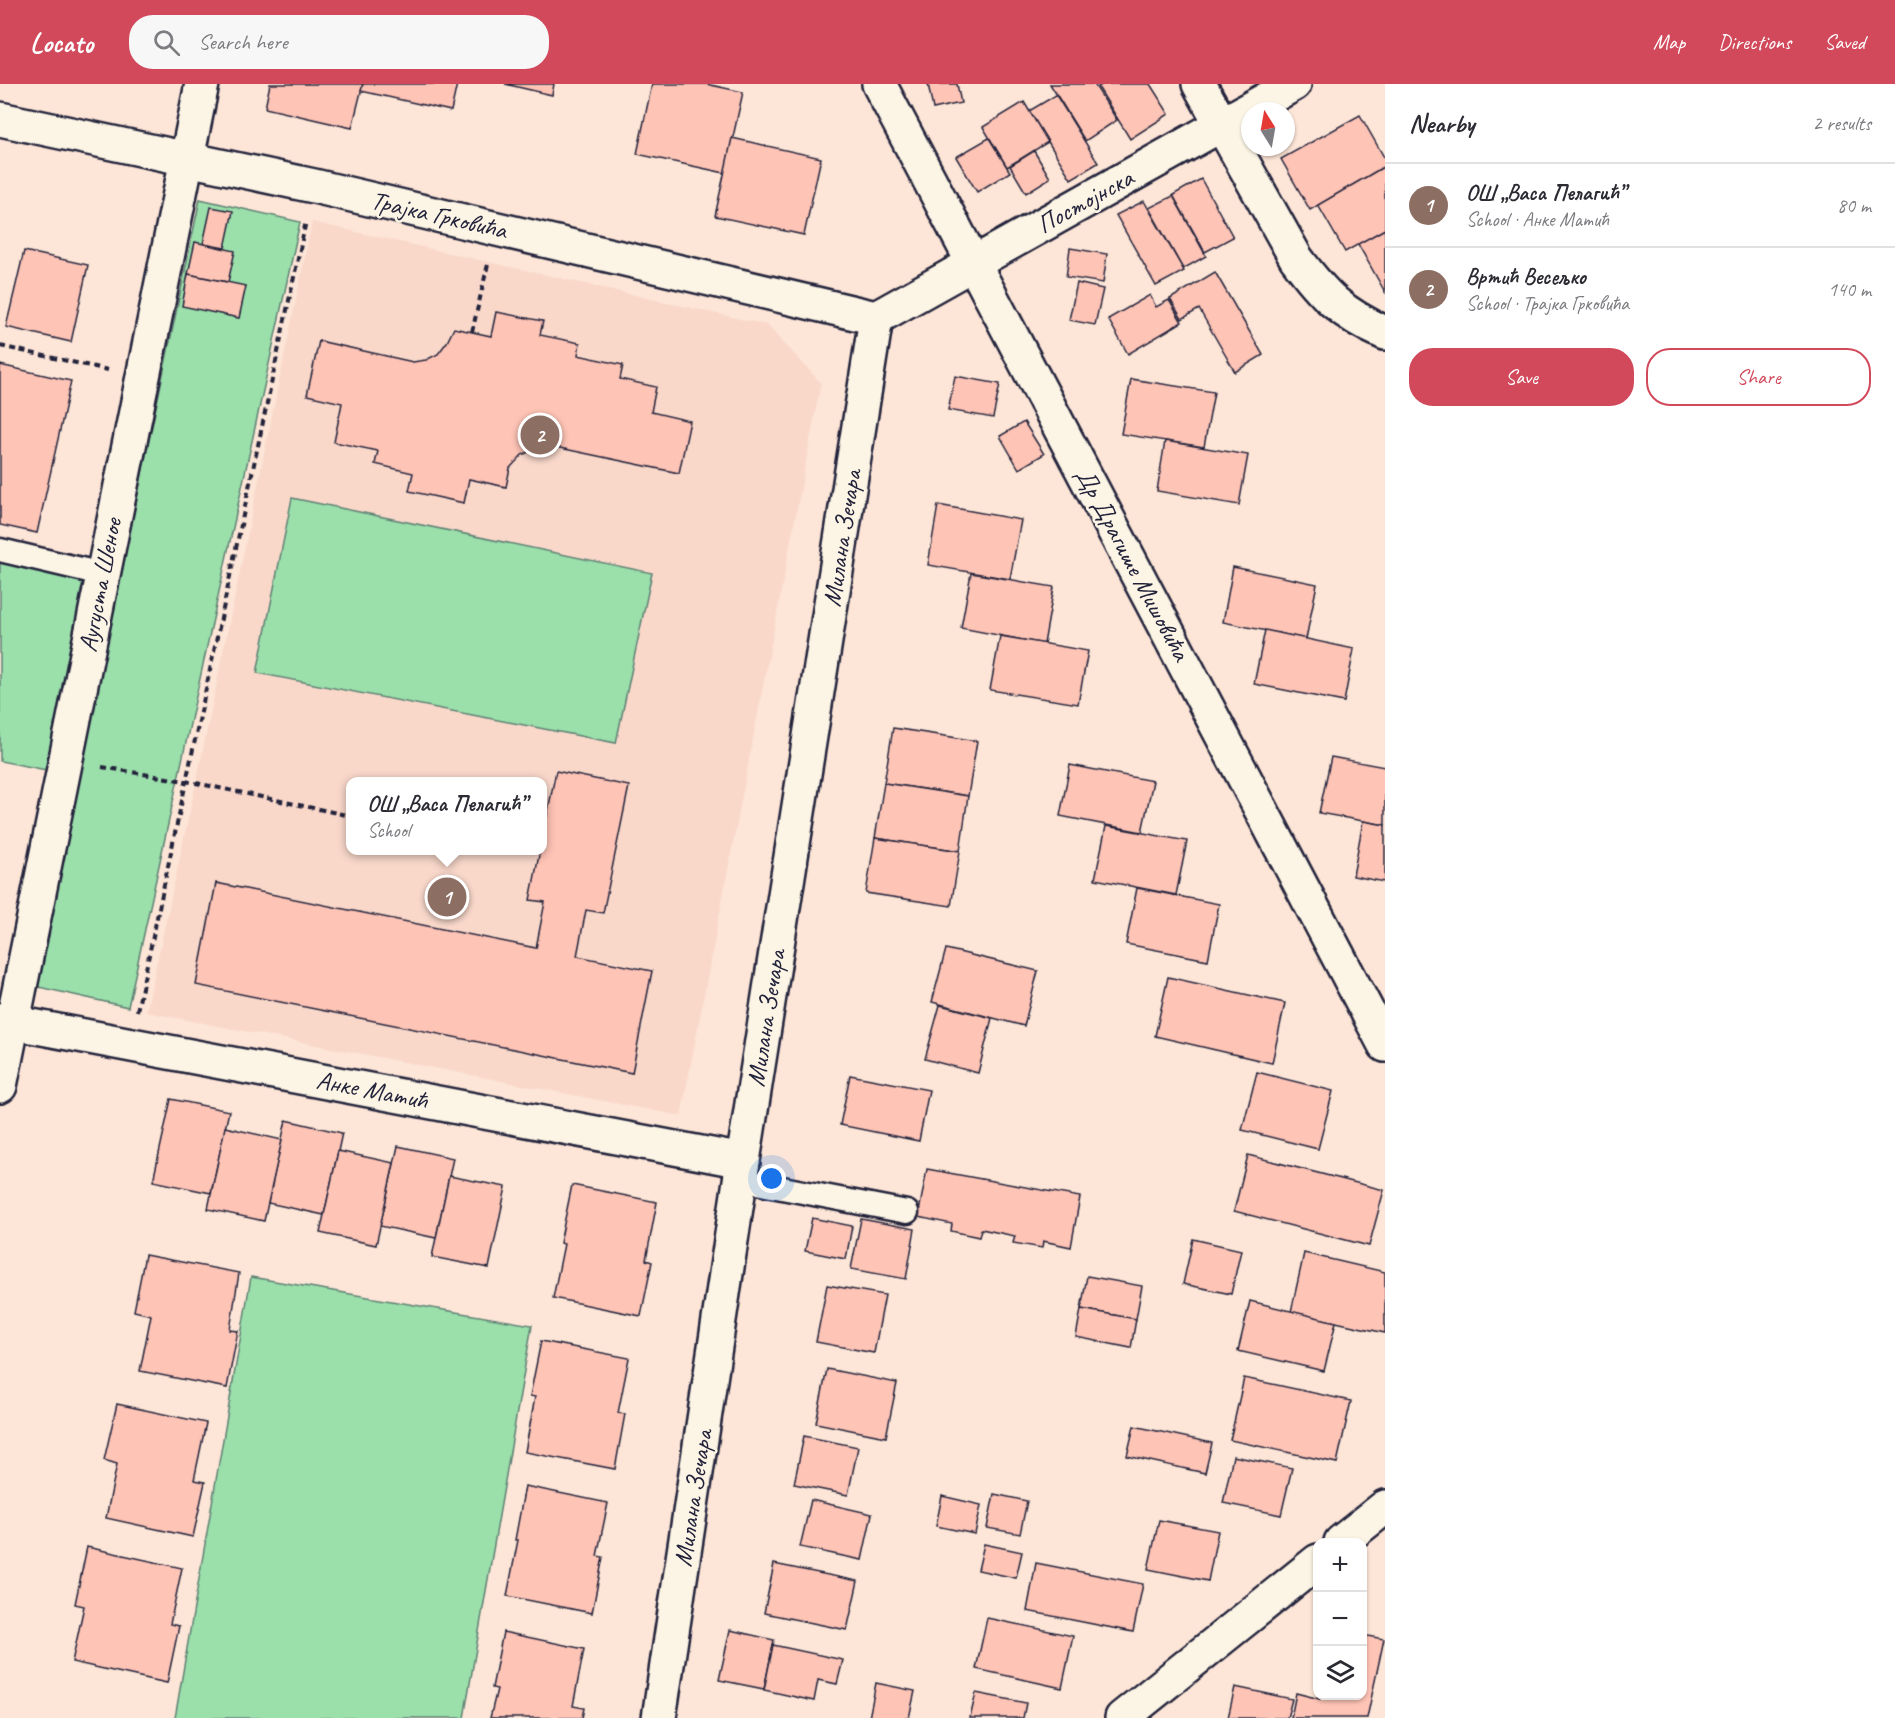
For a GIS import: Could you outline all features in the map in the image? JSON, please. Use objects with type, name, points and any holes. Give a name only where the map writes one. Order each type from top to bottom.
[{"type":"street","name":"Аугуста Шеное","points":[[0,1086],[6,1021],[65,760],[202,84]]},
{"type":"street","name":"Др Драгише Мишовића","points":[[879,84],[1385,1045]]},
{"type":"street","points":[[1199,84],[1296,258],[1310,277],[1335,305],[1363,323],[1385,333]]},
{"type":"street","name":"Постојнска","points":[[876,318],[1294,84]]},
{"type":"street","name":"Трајка Грковића","points":[[0,119],[314,186],[876,318]]},
{"type":"street","name":"Милана Зечара","points":[[659,1718],[876,318]]},
{"type":"street","name":"Анке Матић","points":[[6,1021],[130,1044],[742,1171]]},
{"type":"street","points":[[1346,1538],[1385,1507]]},
{"type":"street","points":[[1122,1718],[1313,1564]]},
{"type":"lane","points":[[0,550],[102,574]]},
{"type":"lane","points":[[742,1171],[907,1212]]},
{"type":"path","points":[[130,1044],[314,186]]},
{"type":"path","points":[[472,332],[487,268]]},
{"type":"path","points":[[0,346],[142,377]]},
{"type":"path","points":[[65,760],[346,815]]},
{"type":"shaded area","points":[[312,222],[767,325],[821,383],[681,1116],[146,1012],[196,783]]},
{"type":"green space","points":[[200,199],[300,222],[128,1007],[34,986]]},
{"type":"green space","points":[[292,498],[652,573],[616,743],[257,673]]},
{"type":"green space","points":[[0,550],[102,574],[62,773],[0,761]]},
{"type":"green space","points":[[251,1277],[532,1325],[464,1718],[175,1718]]},
{"type":"building","points":[[270,84],[363,84],[352,128],[265,108]]},
{"type":"building","points":[[363,84],[457,84],[451,111],[361,91]]},
{"type":"building","points":[[505,84],[554,84],[552,95]]},
{"type":"building","points":[[652,84],[706,84],[743,92],[725,173],[637,154]]},
{"type":"building","points":[[928,84],[957,84],[961,103],[933,109]]},
{"type":"building","points":[[1050,84],[1094,84],[1117,120],[1085,141]]},
{"type":"building","points":[[1103,84],[1150,84],[1169,114],[1130,139],[1098,87]]},
{"type":"building","points":[[1056,95],[1098,163],[1071,179],[1029,111]]},
{"type":"building","points":[[1024,102],[1048,142],[1007,167],[983,127]]},
{"type":"building","points":[[1360,115],[1385,159],[1385,166],[1310,210],[1281,159],[1286,156],[1295,156],[1295,151]]},
{"type":"building","points":[[732,138],[821,158],[804,235],[715,216]]},
{"type":"building","points":[[989,138],[1010,172],[977,192],[956,157]]},
{"type":"building","points":[[1034,151],[1050,178],[1026,193],[1010,166]]},
{"type":"building","points":[[1385,166],[1385,229],[1345,252],[1318,205]]},
{"type":"building","points":[[1201,179],[1233,237],[1205,252],[1173,195]]},
{"type":"building","points":[[1173,196],[1206,256],[1183,269],[1149,208]]},
{"type":"building","points":[[1144,201],[1184,271],[1156,286],[1116,215]]},
{"type":"building","points":[[211,207],[233,211],[225,248],[203,244]]},
{"type":"building","points":[[1385,229],[1385,292],[1358,244]]},
{"type":"building","points":[[195,242],[235,251],[228,282],[188,274]]},
{"type":"building","points":[[1070,248],[1107,254],[1103,283],[1066,277]]},
{"type":"building","points":[[24,251],[88,265],[71,342],[6,327]]},
{"type":"building","points":[[1215,272],[1263,355],[1235,372],[1199,309],[1182,319],[1170,299]]},
{"type":"building","points":[[188,274],[246,286],[239,318],[182,306]]},
{"type":"building","points":[[1077,283],[1103,289],[1095,325],[1069,320]]},
{"type":"building","points":[[1150,295],[1156,307],[1169,300],[1182,322],[1128,354],[1108,319]]},
{"type":"building","points":[[496,312],[543,321],[540,335],[580,343],[578,355],[623,365],[620,379],[656,387],[651,412],[690,421],[679,473],[555,447],[539,447],[522,455],[510,468],[506,487],[469,479],[464,503],[409,491],[413,473],[375,464],[378,451],[334,442],[342,403],[307,395],[319,341],[413,362],[426,360],[438,354],[454,328],[491,336]]},
{"type":"building","points":[[0,365],[71,381],[37,533],[0,525]]},
{"type":"building","points":[[955,376],[1000,384],[993,418],[948,410]]},
{"type":"building","points":[[1131,379],[1214,392],[1204,447],[1121,434]]},
{"type":"building","points":[[1024,422],[1044,454],[1019,469],[1000,436]]},
{"type":"building","points":[[1165,441],[1248,455],[1239,505],[1157,491]]},
{"type":"building","points":[[938,505],[1021,520],[1010,579],[928,565]]},
{"type":"building","points":[[1233,567],[1317,584],[1306,639],[1223,622]]},
{"type":"building","points":[[971,573],[1054,587],[1044,644],[961,628]]},
{"type":"building","points":[[1265,630],[1354,649],[1344,702],[1254,684]]},
{"type":"building","points":[[1000,636],[1088,651],[1078,704],[990,690]]},
{"type":"building","points":[[893,728],[977,741],[968,796],[884,783]]},
{"type":"building","points":[[1331,757],[1385,767],[1385,825],[1319,813]]},
{"type":"building","points":[[1070,765],[1153,781],[1142,832],[1060,816]]},
{"type":"building","points":[[556,771],[629,786],[603,913],[586,910],[577,956],[652,971],[632,1073],[196,985],[216,883],[536,948],[545,902],[530,900],[539,855],[547,855],[547,815]]},
{"type":"building","points":[[884,783],[968,796],[960,851],[875,838]]},
{"type":"building","points":[[1363,821],[1385,825],[1385,882],[1353,876]]},
{"type":"building","points":[[1106,826],[1187,841],[1176,895],[1095,879]]},
{"type":"building","points":[[875,838],[960,851],[951,906],[866,893]]},
{"type":"building","points":[[1137,888],[1219,904],[1208,960],[1126,944]]},
{"type":"building","points":[[946,949],[1038,971],[1024,1026],[932,1002]]},
{"type":"building","points":[[1168,977],[1285,1003],[1272,1063],[1155,1036]]},
{"type":"building","points":[[940,1005],[992,1018],[978,1073],[925,1059]]},
{"type":"building","points":[[1257,1072],[1333,1091],[1318,1149],[1242,1130]]},
{"type":"building","points":[[850,1075],[929,1090],[919,1141],[840,1125]]},
{"type":"building","points":[[171,1099],[229,1111],[211,1193],[153,1181]]},
{"type":"building","points":[[286,1120],[342,1133],[324,1215],[268,1203]]},
{"type":"building","points":[[225,1127],[282,1140],[264,1221],[208,1209]]},
{"type":"building","points":[[398,1146],[453,1158],[436,1238],[380,1226]]},
{"type":"building","points":[[338,1151],[394,1163],[376,1245],[320,1233]]},
{"type":"building","points":[[1248,1155],[1384,1190],[1369,1246],[1234,1211]]},
{"type":"building","points":[[927,1169],[1080,1197],[1071,1247],[1043,1241],[1042,1248],[1013,1243],[1015,1236],[981,1229],[979,1237],[951,1231],[952,1224],[918,1217]]},
{"type":"building","points":[[449,1176],[506,1187],[489,1268],[432,1257]]},
{"type":"building","points":[[572,1185],[657,1202],[646,1260],[652,1262],[641,1316],[553,1298],[564,1244],[560,1243]]},
{"type":"building","points":[[812,1218],[852,1226],[846,1259],[805,1251]]},
{"type":"building","points":[[861,1219],[915,1229],[906,1279],[851,1269]]},
{"type":"building","points":[[1193,1239],[1241,1250],[1231,1294],[1183,1284]]},
{"type":"building","points":[[1304,1253],[1385,1272],[1385,1333],[1291,1312]]},
{"type":"building","points":[[145,1255],[239,1273],[230,1330],[238,1331],[227,1388],[140,1371],[151,1315],[134,1311]]},
{"type":"building","points":[[1087,1276],[1142,1286],[1136,1319],[1081,1309]]},
{"type":"building","points":[[827,1285],[885,1295],[874,1353],[816,1342]]},
{"type":"building","points":[[1250,1301],[1336,1322],[1324,1371],[1238,1351]]},
{"type":"building","points":[[1081,1309],[1136,1319],[1131,1348],[1076,1337]]},
{"type":"building","points":[[541,1341],[629,1358],[618,1413],[625,1414],[615,1469],[525,1452],[535,1397],[530,1396]]},
{"type":"building","points":[[827,1369],[897,1383],[886,1437],[816,1423]]},
{"type":"building","points":[[1244,1378],[1351,1401],[1337,1463],[1230,1440]]},
{"type":"building","points":[[117,1404],[206,1423],[194,1480],[205,1482],[193,1537],[106,1518],[117,1464],[104,1460]]},
{"type":"building","points":[[1134,1426],[1212,1443],[1205,1473],[1127,1456]]},
{"type":"building","points":[[804,1436],[858,1447],[848,1495],[794,1484]]},
{"type":"building","points":[[1233,1456],[1292,1468],[1281,1515],[1223,1503]]},
{"type":"building","points":[[525,1486],[608,1503],[597,1556],[603,1557],[592,1613],[507,1596],[518,1540],[515,1540]]},
{"type":"building","points":[[994,1494],[1027,1501],[1020,1534],[987,1528]]},
{"type":"building","points":[[942,1496],[981,1505],[975,1534],[936,1526]]},
{"type":"building","points":[[811,1500],[872,1514],[862,1560],[800,1547]]},
{"type":"building","points":[[1159,1520],[1218,1531],[1208,1581],[1148,1569]]},
{"type":"building","points":[[984,1544],[1022,1552],[1016,1578],[978,1570]]},
{"type":"building","points":[[87,1547],[182,1568],[170,1624],[179,1626],[167,1683],[72,1662],[84,1606],[75,1604]]},
{"type":"building","points":[[1036,1563],[1143,1584],[1133,1632],[1027,1611]]},
{"type":"building","points":[[774,1564],[858,1581],[847,1630],[764,1613]]},
{"type":"building","points":[[987,1618],[1073,1636],[1062,1688],[976,1669]]},
{"type":"building","points":[[730,1630],[774,1640],[764,1689],[719,1680]]},
{"type":"building","points":[[503,1632],[584,1649],[573,1706],[584,1708],[582,1718],[490,1718],[497,1689],[492,1688]]},
{"type":"building","points":[[1367,1636],[1384,1639],[1367,1718],[1291,1718],[1296,1693],[1313,1697],[1313,1700],[1367,1700]]},
{"type":"building","points":[[773,1645],[843,1660],[837,1684],[818,1680],[814,1701],[764,1690]]},
{"type":"building","points":[[876,1683],[915,1691],[909,1718],[869,1718]]},
{"type":"building","points":[[1235,1687],[1292,1699],[1287,1718],[1228,1718]]},
{"type":"building","points":[[976,1693],[1026,1703],[1023,1718],[970,1718]]},
{"type":"place","name":"Вртић Весељко","points":[[540,435]]},
{"type":"place","name":"ОШ „Васа Пелагић”","points":[[447,897]]}]
